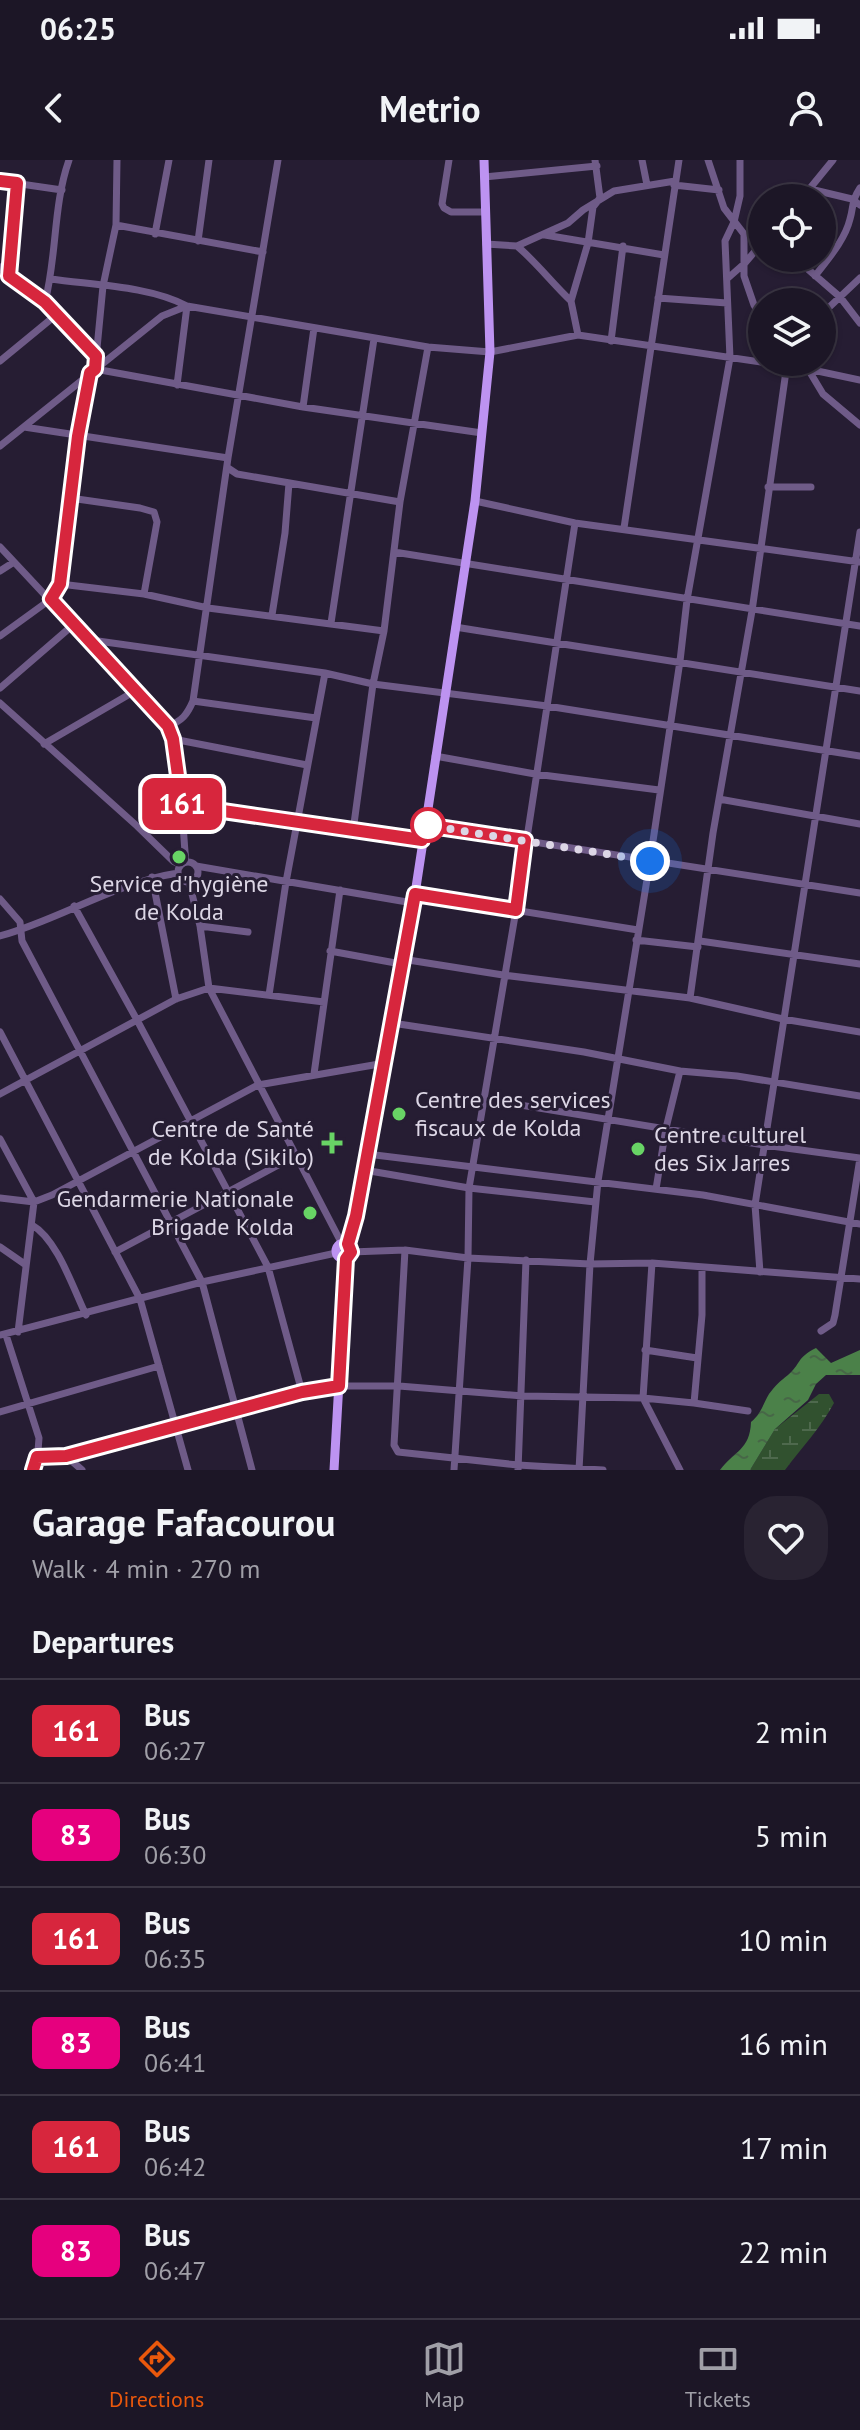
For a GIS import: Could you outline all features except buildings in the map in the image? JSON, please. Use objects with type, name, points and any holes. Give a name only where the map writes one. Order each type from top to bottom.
[{"type":"main road","points":[[334,1470],[345,1250],[356,1216],[414,898],[475,501],[490,352],[484,160]]},
{"type":"street","points":[[45,302],[69,160]]},
{"type":"street","points":[[0,636],[51,599],[60,584],[78,436],[96,356],[103,286],[116,225],[117,160]]},
{"type":"street","points":[[155,234],[169,160]]},
{"type":"street","points":[[198,241],[209,160]]},
{"type":"street","points":[[168,726],[180,722],[187,715],[193,701],[228,458],[278,160]]},
{"type":"street","points":[[449,160],[442,204],[444,208],[451,212],[485,212]]},
{"type":"street","points":[[642,160],[647,185]]},
{"type":"street","points":[[624,528],[679,160]]},
{"type":"street","points":[[708,160],[724,208],[744,234],[744,276],[748,288]]},
{"type":"street","points":[[579,1469],[595,1202],[650,861],[687,600],[730,358],[725,241],[734,222],[740,196],[740,160]]},
{"type":"street","points":[[814,184],[833,160]]},
{"type":"street","points":[[484,177],[596,163],[600,198],[593,207],[588,243],[571,301],[578,335]]},
{"type":"street","points":[[0,181],[62,190]]},
{"type":"street","points":[[9,276],[17,183]]},
{"type":"street","points":[[486,244],[517,246],[545,235],[614,191],[674,183],[719,190]]},
{"type":"street","points":[[815,276],[843,235],[851,219],[852,199],[860,188]]},
{"type":"street","points":[[836,195],[852,199],[860,205]]},
{"type":"street","points":[[116,225],[263,252]]},
{"type":"street","points":[[545,235],[664,255]]},
{"type":"street","points":[[517,246],[571,301]]},
{"type":"street","points":[[611,341],[623,246]]},
{"type":"street","points":[[728,278],[748,259]]},
{"type":"street","points":[[0,267],[45,302],[96,356]]},
{"type":"street","points":[[811,272],[840,297],[860,323]]},
{"type":"street","points":[[836,301],[860,278]]},
{"type":"street","points":[[51,279],[164,296],[187,306],[428,347],[490,352],[578,335],[748,360]]},
{"type":"street","points":[[658,298],[727,303]]},
{"type":"street","points":[[0,446],[162,316],[187,306]]},
{"type":"street","points":[[177,385],[187,306]]},
{"type":"street","points":[[1,358],[56,315]]},
{"type":"street","points":[[303,407],[314,328]]},
{"type":"street","points":[[331,623],[374,339]]},
{"type":"street","points":[[353,831],[373,684],[384,631],[400,502],[428,347]]},
{"type":"street","points":[[92,371],[303,407],[482,433]]},
{"type":"street","points":[[836,375],[860,380]]},
{"type":"street","points":[[690,998],[719,799],[752,611],[785,376]]},
{"type":"street","points":[[812,376],[823,394],[860,425]]},
{"type":"street","points":[[24,427],[228,458]]},
{"type":"street","points":[[228,468],[237,474],[400,502]]},
{"type":"street","points":[[224,487],[237,474]]},
{"type":"street","points":[[272,615],[285,533],[289,483]]},
{"type":"street","points":[[768,487],[811,487]]},
{"type":"street","points":[[70,498],[154,512],[157,522],[144,594]]},
{"type":"street","points":[[475,501],[575,523],[857,562]]},
{"type":"street","points":[[454,1470],[468,1258],[469,1188],[516,910],[575,523]]},
{"type":"street","points":[[760,1272],[755,1205],[860,532]]},
{"type":"street","points":[[0,547],[91,640],[168,726],[173,739],[182,805],[182,867],[184,881],[189,882]]},
{"type":"street","points":[[394,552],[860,626]]},
{"type":"street","points":[[0,571],[14,562]]},
{"type":"street","points":[[60,584],[144,594],[208,608],[384,631]]},
{"type":"street","points":[[0,688],[73,625]]},
{"type":"street","points":[[455,627],[860,691]]},
{"type":"street","points":[[91,640],[325,673],[373,684],[547,706],[860,756]]},
{"type":"street","points":[[269,995],[286,882],[325,673]]},
{"type":"street","points":[[44,744],[135,691]]},
{"type":"street","points":[[193,701],[316,718]]},
{"type":"street","points":[[0,703],[182,867]]},
{"type":"street","points":[[173,739],[307,765]]},
{"type":"street","points":[[435,756],[535,774],[659,790]]},
{"type":"street","points":[[719,799],[860,824]]},
{"type":"street","points":[[182,805],[422,840]]},
{"type":"street","points":[[425,825],[860,893]]},
{"type":"street","points":[[189,882],[197,876],[196,866]]},
{"type":"street","points":[[0,936],[152,877],[182,867],[196,866],[340,890],[516,910],[638,930]]},
{"type":"street","points":[[152,877],[176,999]]},
{"type":"street","points":[[189,882],[200,926],[209,988],[345,1250]]},
{"type":"street","points":[[314,1074],[340,890]]},
{"type":"street","points":[[0,899],[20,922],[22,941],[202,1282],[252,1470]]},
{"type":"street","points":[[74,906],[268,1267],[302,1392]]},
{"type":"street","points":[[200,926],[248,932]]},
{"type":"street","points":[[636,940],[699,944],[860,964]]},
{"type":"street","points":[[330,951],[690,998],[860,1032]]},
{"type":"street","points":[[0,1094],[176,999],[209,988],[324,1002]]},
{"type":"street","points":[[392,1023],[617,1058],[680,1071],[774,1081],[860,1096]]},
{"type":"street","points":[[0,1032],[140,1299],[188,1470]]},
{"type":"street","points":[[0,1198],[34,1202],[79,1182],[258,1085],[385,1063]]},
{"type":"street","points":[[656,1189],[680,1071]]},
{"type":"street","points":[[484,1099],[860,1158],[856,1223],[833,1323],[821,1331]]},
{"type":"street","points":[[0,1139],[34,1202],[18,1332]]},
{"type":"street","points":[[367,1154],[656,1189],[856,1223]]},
{"type":"street","points":[[115,1252],[297,1155]]},
{"type":"street","points":[[421,1179],[424,1162]]},
{"type":"street","points":[[364,1170],[469,1188],[595,1202]]},
{"type":"street","points":[[32,1225],[42,1231],[54,1250],[86,1315]]},
{"type":"street","points":[[0,1247],[26,1265]]},
{"type":"street","points":[[33,1470],[39,1438],[3,1335],[202,1282],[345,1250],[405,1250],[468,1258],[590,1264],[652,1263],[860,1279]]},
{"type":"street","points":[[405,1250],[394,1445],[398,1452],[518,1468],[603,1470]]},
{"type":"street","points":[[518,1468],[526,1260]]},
{"type":"street","points":[[652,1263],[643,1398],[680,1470]]},
{"type":"street","points":[[694,1403],[702,1315],[702,1267]]},
{"type":"street","points":[[645,1350],[697,1358]]},
{"type":"street","points":[[0,1412],[159,1366]]},
{"type":"street","points":[[37,1457],[66,1456],[302,1392],[339,1386],[461,1389],[523,1396],[643,1398],[748,1411]]},
{"type":"street","points":[[66,1456],[82,1470]]},
{"type":"green space","points":[[819,1394],[829,1394],[834,1403],[785,1470],[750,1470],[775,1429]]},
{"type":"water","points":[[816,1348],[831,1363],[860,1350],[860,1375],[826,1375],[816,1384],[808,1400],[775,1429],[750,1470],[720,1470],[748,1439],[751,1422],[771,1391],[805,1355]]},
{"type":"bus line","name":"161","points":[[0,181],[17,183],[9,276],[45,302],[96,356],[78,436],[60,584],[51,599],[168,726],[173,739],[182,805],[422,840],[425,825],[525,840],[516,910],[415,894],[356,1216],[348,1244],[351,1255],[346,1259],[339,1386],[302,1392],[66,1456],[37,1457],[33,1470]]},
{"type":"place","name":"Service d'hygiène de Kolda","points":[[179,857]]},
{"type":"place","name":"Centre des services fiscaux de Kolda","points":[[399,1114]]},
{"type":"place","name":"Centre de Santé de Kolda (Sikilo)","points":[[332,1143]]},
{"type":"place","name":"Centre culturel des Six Jarres","points":[[638,1149]]},
{"type":"place","name":"Gendarmerie Nationale Brigade Kolda","points":[[310,1213]]},
{"type":"route","points":[[428,825],[425,825],[650,861]]}]
